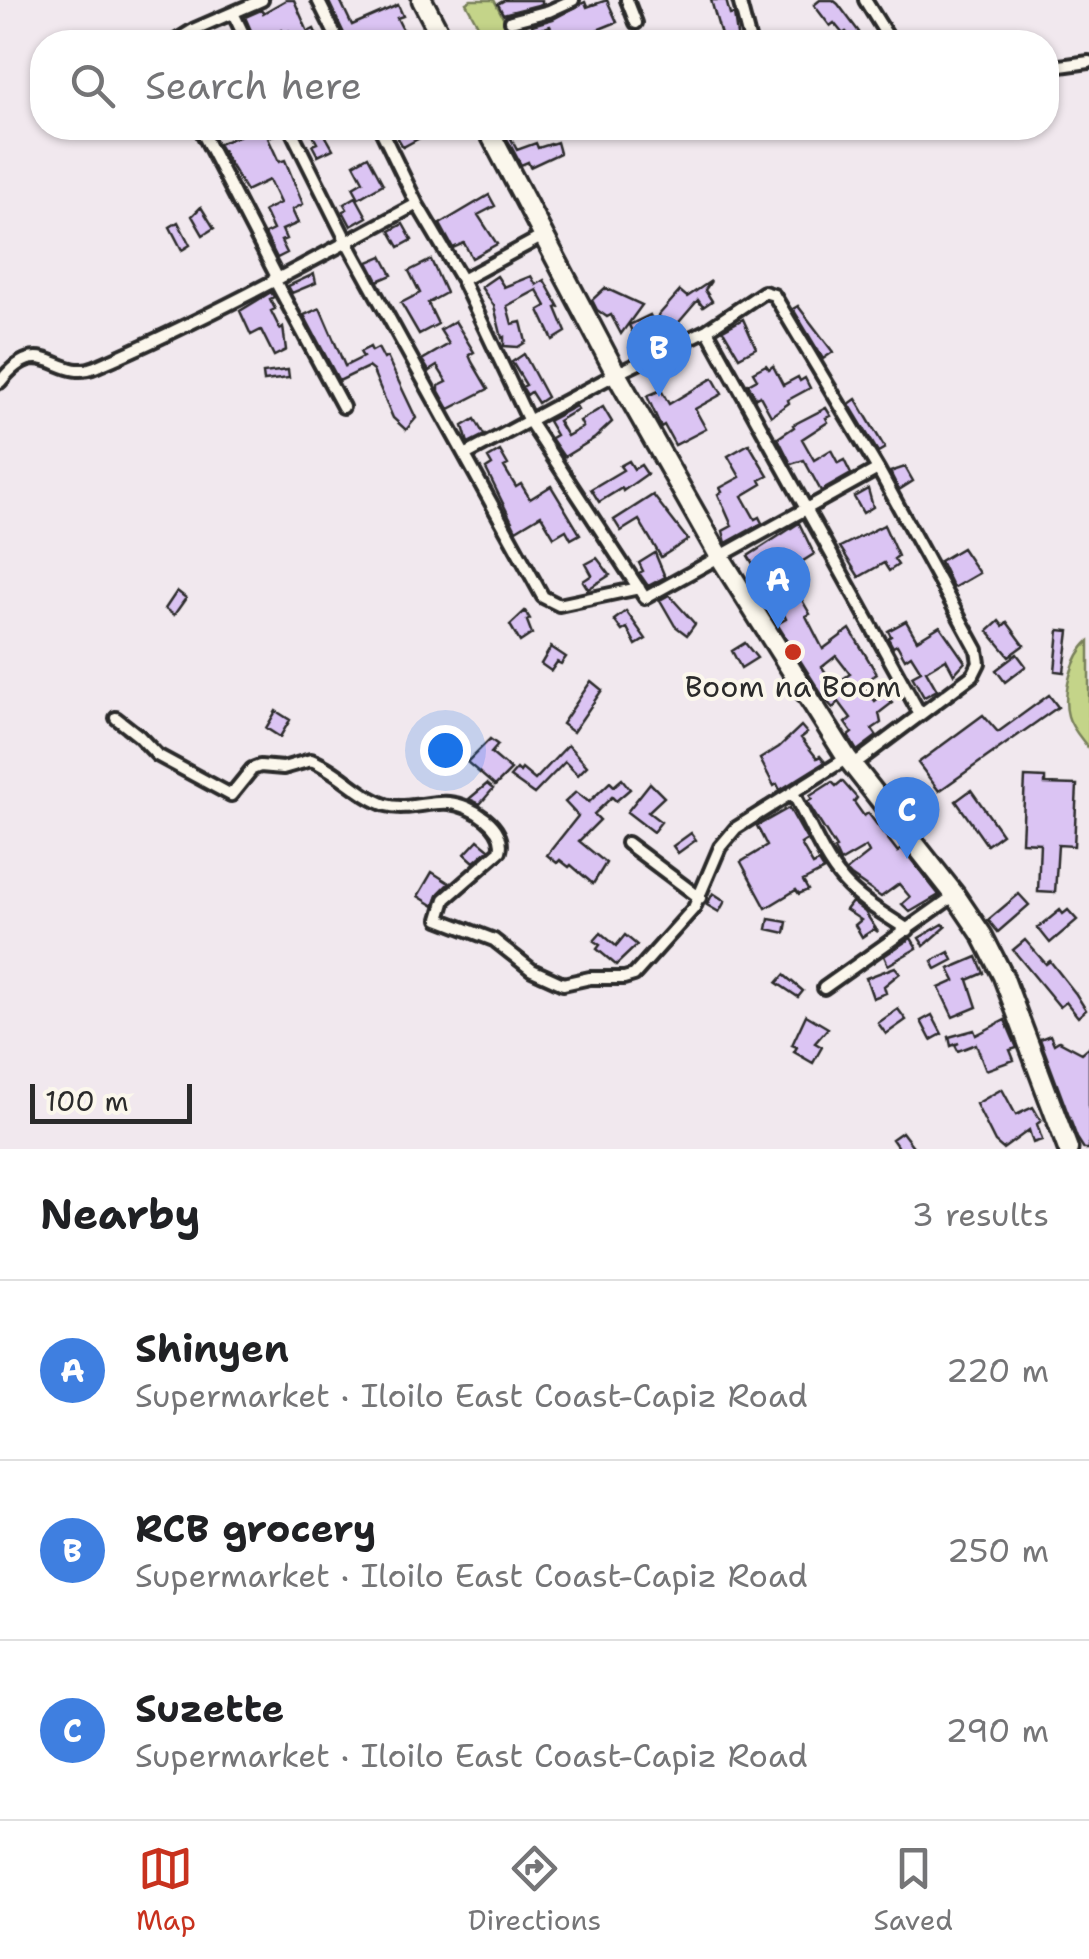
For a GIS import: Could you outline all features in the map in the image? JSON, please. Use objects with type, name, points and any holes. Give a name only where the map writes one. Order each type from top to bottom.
[{"type":"main road","points":[[422,0],[438,30]]},
{"type":"main road","points":[[493,140],[616,374],[720,557],[850,762],[955,894],[982,935],[1002,976],[1068,1149]]},
{"type":"street","points":[[194,30],[262,0]]},
{"type":"street","points":[[318,0],[333,30]]},
{"type":"street","points":[[511,21],[573,0]]},
{"type":"street","points":[[627,0],[636,23]]},
{"type":"street","points":[[738,0],[747,30]]},
{"type":"street","points":[[865,0],[884,30]]},
{"type":"street","points":[[234,15],[241,30]]},
{"type":"street","points":[[1059,66],[1089,62]]},
{"type":"street","points":[[206,140],[342,407]]},
{"type":"street","points":[[296,140],[346,242],[543,597],[559,606],[639,588]]},
{"type":"street","points":[[386,140],[417,204],[462,280],[528,419],[646,598],[878,469]]},
{"type":"street","points":[[0,382],[24,359],[38,358],[90,369],[417,204]]},
{"type":"street","points":[[462,280],[542,236]]},
{"type":"street","points":[[116,718],[157,755],[231,794],[252,769],[283,768],[311,760],[384,805],[450,803],[487,821],[498,829],[500,851],[445,899],[439,920],[494,940],[532,970],[563,984],[634,975],[700,898],[720,847],[736,828],[850,762],[973,674],[979,663],[977,650],[878,469],[774,295],[764,292],[708,330],[528,419],[465,455]]},
{"type":"street","points":[[708,330],[920,714]]},
{"type":"street","points":[[794,792],[843,881],[908,930]]},
{"type":"street","points":[[627,842],[700,898]]},
{"type":"street","points":[[824,988],[955,894]]},
{"type":"green space","points":[[494,0],[510,30],[481,30],[466,3]]},
{"type":"green space","points":[[1089,641],[1089,749],[1069,720],[1066,697],[1073,666]]},
{"type":"building","points":[[286,0],[294,0],[307,30],[251,30],[245,17],[261,10],[263,13]]},
{"type":"building","points":[[328,0],[340,0],[352,25],[398,5],[403,16],[397,18],[403,30],[342,30]]},
{"type":"building","points":[[505,0],[542,0],[542,4],[503,14],[498,4]]},
{"type":"building","points":[[607,0],[617,22],[597,30],[552,30],[550,26],[533,30],[532,25],[585,2],[587,7]]},
{"type":"building","points":[[711,0],[726,0],[730,15],[734,14],[736,30],[720,30]]},
{"type":"building","points":[[820,0],[833,0],[858,30],[840,30],[834,23],[830,26],[814,5]]},
{"type":"building","points":[[228,140],[269,140],[279,162],[285,160],[303,204],[292,210],[298,223],[282,230],[286,239],[281,241],[287,253],[277,258],[265,234],[273,230],[264,211],[280,203],[269,180],[246,191],[218,144]]},
{"type":"building","points":[[315,140],[328,140],[333,149],[318,156],[312,145],[317,143]]},
{"type":"building","points":[[508,140],[517,150],[536,143],[538,148],[557,142],[560,153],[530,167],[528,162],[521,165]]},
{"type":"building","points":[[368,156],[383,184],[359,198],[353,187],[363,181],[354,164]]},
{"type":"building","points":[[489,195],[495,206],[478,215],[497,244],[472,258],[464,243],[453,248],[440,224]]},
{"type":"building","points":[[356,197],[367,217],[351,226],[343,211],[347,209],[344,204]]},
{"type":"building","points":[[201,207],[214,228],[203,235],[192,216]]},
{"type":"building","points":[[178,222],[190,245],[182,250],[170,227]]},
{"type":"building","points":[[403,224],[412,240],[399,247],[390,231]]},
{"type":"building","points":[[382,256],[392,275],[378,281],[368,262]]},
{"type":"building","points":[[431,260],[446,293],[428,303],[438,324],[419,334],[401,303],[420,293],[409,271]]},
{"type":"building","points":[[314,274],[316,283],[292,293],[288,286]]},
{"type":"building","points":[[497,276],[504,287],[531,276],[536,285],[544,280],[559,307],[556,308],[566,332],[553,340],[539,310],[546,306],[537,290],[507,306],[512,324],[521,322],[526,342],[518,347],[504,346],[494,306],[481,287]]},
{"type":"building","points":[[711,281],[705,290],[712,301],[703,307],[698,300],[674,328],[658,316],[680,291],[687,297]]},
{"type":"building","points":[[605,288],[642,305],[621,334],[611,315],[607,317],[597,310],[592,300]]},
{"type":"building","points":[[271,292],[275,309],[271,311],[280,329],[283,327],[286,350],[274,356],[261,330],[251,335],[240,311]]},
{"type":"building","points":[[798,306],[833,352],[823,359],[793,309]]},
{"type":"building","points":[[320,308],[345,366],[363,357],[360,352],[370,347],[372,351],[378,348],[384,359],[387,357],[416,418],[406,430],[393,418],[368,367],[339,381],[304,315]]},
{"type":"building","points":[[650,315],[662,339],[641,350],[629,325]]},
{"type":"building","points":[[743,319],[756,348],[739,357],[723,330]]},
{"type":"building","points":[[455,321],[474,352],[469,355],[488,389],[449,409],[439,391],[439,386],[447,382],[437,366],[429,371],[422,360],[449,344],[440,330]]},
{"type":"building","points":[[524,354],[547,397],[538,403],[531,392],[527,395],[522,387],[526,385],[512,362]]},
{"type":"building","points":[[766,365],[769,369],[773,366],[783,385],[798,377],[800,381],[805,378],[810,388],[788,400],[771,416],[748,384],[757,379],[753,372]]},
{"type":"building","points":[[288,370],[289,378],[264,381],[263,373]]},
{"type":"building","points":[[713,378],[722,394],[695,409],[706,429],[675,445],[664,425],[661,427],[647,396],[661,390],[669,404]]},
{"type":"building","points":[[856,399],[885,448],[878,452],[849,404]]},
{"type":"building","points":[[576,406],[578,409],[558,421],[567,436],[583,427],[580,421],[603,407],[612,422],[564,457],[551,438],[556,435],[548,421]]},
{"type":"building","points":[[826,408],[831,416],[826,418],[828,422],[802,439],[814,460],[831,450],[838,463],[844,460],[851,474],[821,491],[804,460],[791,464],[778,438],[793,425]]},
{"type":"building","points":[[475,419],[484,435],[468,443],[463,426]]},
{"type":"building","points":[[749,444],[768,476],[742,496],[755,519],[759,517],[762,523],[726,543],[723,531],[732,526],[718,494],[722,492],[720,488],[740,477],[728,456]]},
{"type":"building","points":[[500,451],[516,487],[521,484],[530,499],[551,486],[580,534],[571,539],[566,530],[554,537],[541,515],[516,530],[486,469],[492,465],[488,458]]},
{"type":"building","points":[[629,461],[634,469],[641,465],[647,474],[599,502],[591,489],[623,470],[620,466]]},
{"type":"building","points":[[905,467],[913,481],[899,490],[890,472]]},
{"type":"building","points":[[868,489],[873,507],[863,513],[854,497]]},
{"type":"building","points":[[653,495],[688,540],[661,557],[639,520],[621,531],[614,520]]},
{"type":"building","points":[[799,523],[814,554],[778,577],[787,593],[795,588],[823,649],[850,629],[877,674],[862,683],[875,701],[885,693],[892,703],[879,713],[881,723],[872,729],[877,736],[857,751],[845,723],[851,718],[839,702],[833,708],[824,698],[777,624],[786,619],[748,556]],"holes":[[[836,656],[850,674],[834,685],[822,667]]]},
{"type":"building","points":[[884,525],[898,565],[889,571],[884,563],[859,577],[840,547]]},
{"type":"building","points":[[962,548],[979,573],[953,588],[940,561]]},
{"type":"building","points":[[655,553],[665,577],[648,586],[639,573],[643,571],[639,563]]},
{"type":"building","points":[[597,558],[610,575],[588,589],[583,581],[592,575],[586,564]]},
{"type":"building","points":[[177,591],[186,598],[174,615],[165,609]]},
{"type":"building","points":[[669,595],[695,624],[687,635],[675,626],[660,600]]},
{"type":"building","points":[[525,611],[532,634],[520,642],[510,625]]},
{"type":"building","points":[[626,611],[646,639],[636,645],[627,628],[622,631],[614,620]]},
{"type":"building","points":[[906,621],[917,640],[940,626],[965,662],[954,674],[946,659],[926,671],[937,690],[924,697],[912,676],[921,671],[911,655],[905,659],[888,638],[888,631]]},
{"type":"building","points":[[999,621],[1003,626],[1007,622],[1024,645],[1009,656],[988,631]]},
{"type":"building","points":[[1059,630],[1069,631],[1064,672],[1055,671]]},
{"type":"building","points":[[745,643],[757,658],[741,668],[732,651]]},
{"type":"building","points":[[551,647],[566,657],[551,671],[541,664]]},
{"type":"building","points":[[1017,654],[1026,666],[1005,682],[996,670]]},
{"type":"building","points":[[591,681],[602,690],[573,732],[562,724]]},
{"type":"building","points":[[1049,695],[1058,707],[939,791],[918,763],[983,715],[998,732]]},
{"type":"building","points":[[276,711],[290,720],[280,737],[266,728]]},
{"type":"building","points":[[801,726],[807,733],[801,738],[825,762],[780,790],[760,759]]},
{"type":"building","points":[[490,739],[498,745],[491,753],[511,770],[495,786],[467,762]]},
{"type":"building","points":[[568,745],[587,766],[578,775],[565,762],[534,794],[510,777],[522,769],[535,780]]},
{"type":"building","points":[[1025,777],[1045,778],[1045,784],[1077,785],[1074,846],[1058,845],[1055,893],[1038,892],[1040,843],[1022,842]]},
{"type":"building","points":[[622,779],[630,789],[616,801],[612,797],[594,814],[600,820],[579,841],[606,863],[593,884],[571,865],[560,860],[557,863],[547,855],[578,816],[565,802],[576,792],[589,802],[610,782],[614,786]]},
{"type":"building","points":[[842,781],[857,798],[854,802],[864,816],[868,813],[898,852],[902,848],[939,895],[910,912],[902,904],[910,897],[899,884],[881,897],[846,871],[869,853],[866,847],[840,862],[836,848],[807,802],[832,782],[836,786]]},
{"type":"building","points":[[650,783],[664,797],[648,812],[661,822],[653,832],[627,812]]},
{"type":"building","points":[[487,784],[493,789],[480,804],[469,799]]},
{"type":"building","points":[[971,790],[1002,834],[987,845],[956,801]]},
{"type":"building","points":[[789,808],[807,840],[801,844],[813,865],[819,862],[824,870],[803,881],[808,890],[799,894],[796,890],[766,908],[741,862],[767,846],[757,826]]},
{"type":"building","points":[[691,833],[696,840],[678,853],[673,846]]},
{"type":"building","points":[[478,840],[489,849],[474,862],[465,854]]},
{"type":"building","points":[[432,872],[449,883],[434,906],[418,896]]},
{"type":"building","points":[[713,893],[725,901],[719,912],[707,905]]},
{"type":"building","points":[[1019,894],[1029,905],[998,932],[988,920]]},
{"type":"building","points":[[852,902],[865,912],[878,932],[874,929],[862,937],[855,925],[861,920],[846,910]]},
{"type":"building","points":[[1060,910],[1063,914],[1068,910],[1077,920],[1050,943],[1038,928]]},
{"type":"building","points":[[769,919],[787,922],[785,933],[767,929]]},
{"type":"building","points":[[943,924],[946,927],[924,946],[919,938]]},
{"type":"building","points":[[601,933],[616,946],[625,935],[637,945],[616,965],[597,949],[600,945],[594,941]]},
{"type":"building","points":[[911,938],[917,948],[888,965],[884,956]]},
{"type":"building","points":[[1025,940],[1046,964],[1050,961],[1076,994],[1086,1010],[1078,1017],[1066,1002],[1060,1007],[1013,950]]},
{"type":"building","points":[[949,952],[953,960],[936,969],[932,961]]},
{"type":"building","points":[[977,957],[984,973],[968,980],[977,1007],[953,1017],[939,988],[955,981],[949,969]]},
{"type":"building","points":[[895,967],[900,973],[884,986],[886,993],[873,998],[866,978]]},
{"type":"building","points":[[784,975],[803,991],[798,997],[777,983]]},
{"type":"building","points":[[898,1009],[906,1020],[886,1034],[878,1023]]},
{"type":"building","points":[[806,1015],[828,1028],[815,1043],[822,1047],[813,1063],[794,1052],[797,1047],[792,1045]]},
{"type":"building","points":[[932,1015],[942,1034],[931,1040],[921,1021]]},
{"type":"building","points":[[1005,1020],[1017,1048],[1010,1050],[1014,1060],[986,1070],[976,1044],[958,1051],[955,1045],[959,1043],[951,1046],[949,1037],[974,1030],[976,1035]]},
{"type":"building","points":[[1050,1035],[1054,1044],[1059,1041],[1082,1053],[1089,1047],[1089,1149],[1084,1149],[1077,1138],[1040,1039]]},
{"type":"building","points":[[1002,1089],[1016,1115],[1033,1107],[1041,1121],[1037,1124],[1042,1140],[1033,1143],[1029,1130],[1003,1149],[995,1142],[976,1104]]},
{"type":"building","points":[[902,1132],[915,1149],[899,1149],[892,1139]]},
{"type":"place","name":"RCB grocery","points":[[659,397]]},
{"type":"place","name":"Shinyen","points":[[778,629]]},
{"type":"place","name":"Boom na Boom","points":[[793,652]]},
{"type":"place","name":"Suzette","points":[[907,859]]}]
